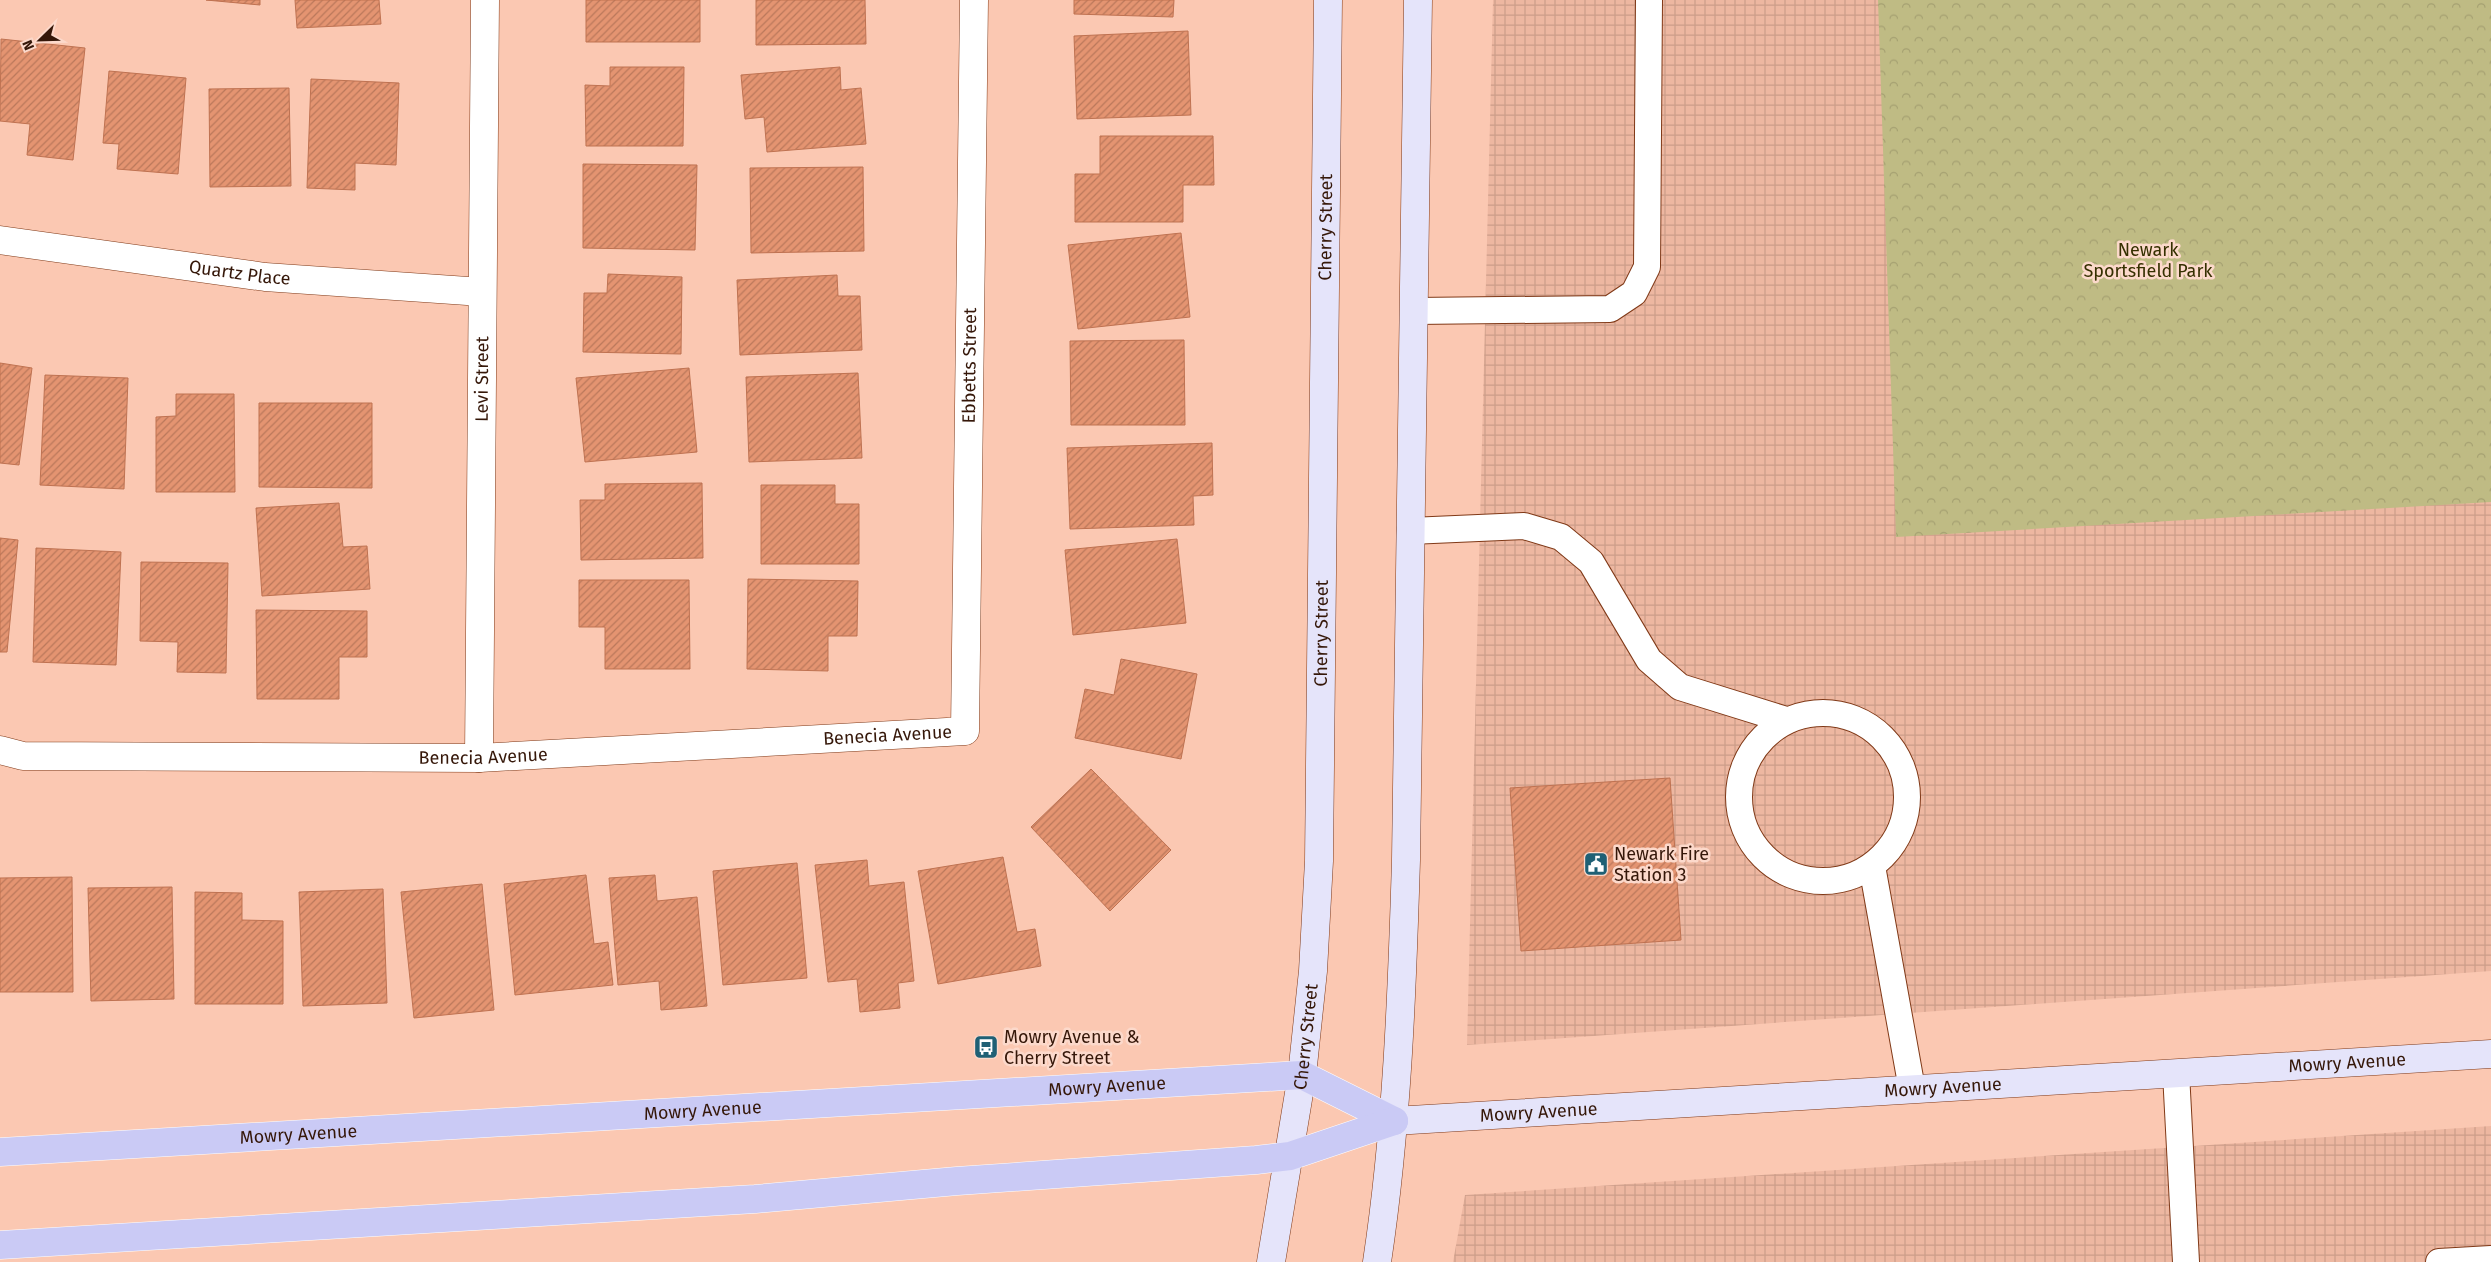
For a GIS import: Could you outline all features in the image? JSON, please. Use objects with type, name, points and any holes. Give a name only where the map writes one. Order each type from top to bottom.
[{"type":"main road","name":"Cherry Street","points":[[1271,1262],[1302,1075],[1313,971],[1320,861],[1328,0]]},
{"type":"main road","points":[[1377,1262],[1394,1121],[1402,989],[1406,870],[1418,0]]},
{"type":"main road","name":"Mowry Avenue","points":[[0,1245],[755,1199],[956,1181],[1290,1156],[1394,1121],[2491,1054]]},
{"type":"main road","name":"Mowry Avenue","points":[[0,1152],[1302,1075],[1394,1121]]},
{"type":"street","name":"Levi Street","points":[[479,758],[485,0]]},
{"type":"street","name":"Ebbetts Street","points":[[965,731],[974,0]]},
{"type":"street","name":"Quartz Place","points":[[0,240],[265,277],[482,292]]},
{"type":"street","name":"Benecia Avenue","points":[[0,750],[23,756],[479,758],[965,731]]},
{"type":"lane","points":[[1414,311],[1610,309],[1634,293],[1647,267],[1649,0]]},
{"type":"lane","points":[[1410,531],[1524,526],[1561,537],[1591,562],[1649,660],[1680,687],[1786,720]]},
{"type":"lane","points":[[1813,712],[1841,714],[1867,724],[1887,743],[1901,766],[1906,794],[1903,822],[1891,846],[1872,866],[1847,878],[1820,882],[1792,875],[1768,861],[1750,840],[1740,814],[1739,786],[1747,758],[1764,736],[1786,720],[1813,712]]},
{"type":"lane","points":[[1872,866],[1912,1089]]},
{"type":"lane","points":[[2176,1073],[2186,1262]]},
{"type":"lane","points":[[2439,1262],[2491,1258]]},
{"type":"shaded area","points":[[1493,0],[2491,0],[2491,971],[1467,1045]]},
{"type":"shaded area","points":[[2491,1126],[2491,1262],[1453,1262],[1465,1195]]},
{"type":"green space","name":"Newark Sportsfield Park","points":[[1878,0],[2491,0],[2491,502],[1896,537]]},
{"type":"building","points":[[206,0],[260,0],[260,5]]},
{"type":"building","points":[[295,0],[379,0],[381,24],[297,28]]},
{"type":"building","points":[[586,0],[700,0],[700,42],[586,42]]},
{"type":"building","points":[[756,0],[865,0],[866,44],[756,45]]},
{"type":"building","points":[[1074,0],[1174,0],[1173,17],[1074,14]]},
{"type":"building","points":[[1188,31],[1191,115],[1077,119],[1074,36]]},
{"type":"building","points":[[1,39],[85,48],[73,160],[27,155],[30,124],[0,121]]},
{"type":"building","points":[[610,67],[684,67],[683,146],[586,146],[585,85],[610,86]]},
{"type":"building","points":[[840,67],[841,90],[861,88],[866,144],[767,152],[764,117],[745,119],[741,75]]},
{"type":"building","points":[[109,71],[186,78],[178,174],[117,169],[119,144],[103,143]]},
{"type":"building","points":[[311,79],[399,83],[396,165],[355,163],[355,190],[307,188]]},
{"type":"building","points":[[289,88],[291,186],[210,187],[209,89]]},
{"type":"building","points":[[1100,136],[1213,136],[1214,185],[1183,185],[1183,222],[1075,222],[1075,174],[1100,174]]},
{"type":"building","points":[[583,164],[697,165],[695,250],[583,248]]},
{"type":"building","points":[[863,167],[864,251],[751,253],[750,168]]},
{"type":"building","points":[[1181,233],[1190,317],[1078,329],[1068,245]]},
{"type":"building","points":[[608,274],[682,277],[681,354],[583,352],[584,293],[607,293]]},
{"type":"building","points":[[837,275],[838,296],[860,296],[862,350],[740,355],[737,280]]},
{"type":"building","points":[[1184,340],[1185,425],[1071,425],[1070,341]]},
{"type":"building","points":[[0,363],[32,368],[19,465],[0,463]]},
{"type":"building","points":[[689,368],[697,452],[585,462],[576,378]]},
{"type":"building","points":[[858,373],[862,458],[749,462],[746,377]]},
{"type":"building","points":[[45,375],[128,378],[124,489],[40,485]]},
{"type":"building","points":[[176,394],[234,394],[235,492],[156,492],[156,417],[176,416]]},
{"type":"building","points":[[259,403],[372,403],[372,488],[259,487]]},
{"type":"building","points":[[1212,443],[1213,495],[1193,496],[1194,525],[1070,529],[1067,448]]},
{"type":"building","points":[[702,483],[703,558],[581,560],[580,500],[605,500],[605,484]]},
{"type":"building","points":[[761,485],[835,485],[835,504],[859,504],[859,564],[761,564]]},
{"type":"building","points":[[339,503],[343,547],[367,546],[370,589],[262,596],[256,508]]},
{"type":"building","points":[[0,538],[18,540],[7,652],[0,652]]},
{"type":"building","points":[[1177,539],[1186,623],[1073,635],[1065,550]]},
{"type":"building","points":[[36,548],[121,552],[116,665],[33,662]]},
{"type":"building","points":[[141,562],[228,563],[226,673],[177,672],[178,642],[140,641]]},
{"type":"building","points":[[748,579],[858,581],[857,636],[828,636],[828,671],[747,669]]},
{"type":"building","points":[[579,580],[689,580],[690,669],[605,669],[605,627],[579,627]]},
{"type":"building","points":[[256,610],[367,611],[367,657],[339,657],[339,699],[257,699]]},
{"type":"building","points":[[1121,659],[1197,674],[1181,759],[1075,738],[1085,689],[1114,695]]},
{"type":"building","points":[[1091,769],[1171,850],[1110,911],[1031,827]]},
{"type":"building","name":"Newark Fire Station 3","points":[[1670,778],[1681,940],[1521,951],[1510,788]]},
{"type":"building","points":[[1003,857],[1017,932],[1035,929],[1041,966],[938,984],[918,871]]},
{"type":"building","points":[[867,860],[869,886],[904,882],[914,981],[898,983],[900,1008],[860,1012],[857,979],[828,982],[815,865]]},
{"type":"building","points":[[797,863],[807,978],[723,985],[713,871]]},
{"type":"building","points":[[586,875],[594,944],[608,942],[613,985],[515,995],[504,884]]},
{"type":"building","points":[[655,875],[657,901],[697,897],[707,1006],[661,1010],[659,981],[618,985],[609,878]]},
{"type":"building","points":[[72,877],[73,992],[0,992],[0,878]]},
{"type":"building","points":[[482,884],[494,1010],[414,1018],[401,892]]},
{"type":"building","points":[[172,887],[174,999],[91,1001],[88,888]]},
{"type":"building","points":[[383,889],[387,1003],[303,1006],[299,892]]},
{"type":"building","points":[[195,892],[242,893],[242,920],[283,921],[283,1004],[195,1004]]},
{"type":"place","name":"Newark Fire Station 3","points":[[1596,864]]},
{"type":"place","name":"Mowry Avenue & Cherry Street","points":[[986,1047]]}]
